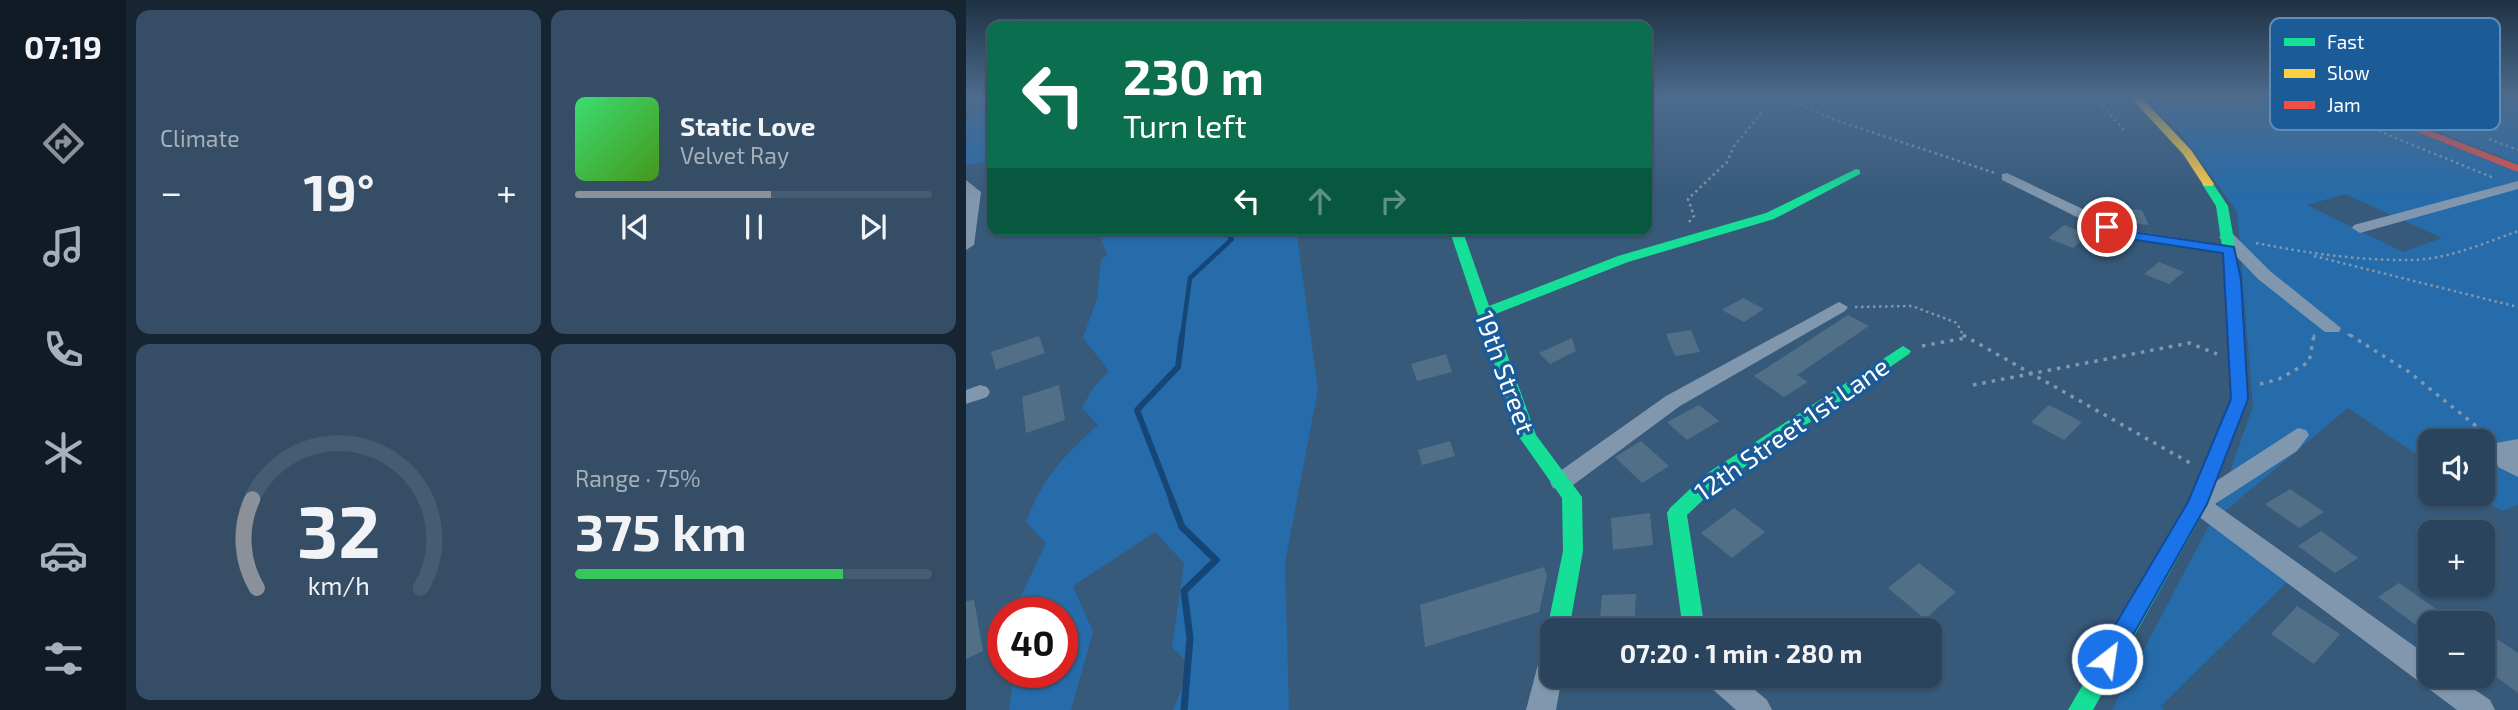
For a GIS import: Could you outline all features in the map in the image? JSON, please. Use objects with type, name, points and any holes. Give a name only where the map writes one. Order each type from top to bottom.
[{"type":"street","points":[[2080,710],[2198,504],[2239,399],[2228,243],[2222,206],[2187,152],[2166,130]]},
{"type":"street","points":[[2419,130],[2518,169]]},
{"type":"street","points":[[1484,313],[1623,258],[1770,216],[1856,173]]},
{"type":"street","points":[[2007,177],[2123,234],[2228,243],[2332,328]]},
{"type":"street","points":[[966,184],[974,192],[966,245]]},
{"type":"street","points":[[2360,228],[2516,186]]},
{"type":"street","name":"19th Street","points":[[1457,235],[1528,437],[1572,497],[1573,551],[1560,618]]},
{"type":"street","points":[[1561,482],[1673,401],[1839,307]]},
{"type":"street","name":"12th Street 1st Lane","points":[[1693,618],[1677,513],[1713,479],[1903,351]]},
{"type":"street","points":[[2198,504],[2289,446],[2298,435]]},
{"type":"street","points":[[2511,447],[2506,461],[2518,469]]},
{"type":"street","points":[[2198,504],[2418,665]]},
{"type":"street","points":[[1541,710],[1546,688]]},
{"type":"street","points":[[1732,688],[1757,710]]},
{"type":"street","points":[[2450,688],[2480,710]]},
{"type":"path","points":[[1687,223],[1694,216],[1688,199],[1727,162],[1734,146],[1747,130]]},
{"type":"path","points":[[1866,130],[2007,177]]},
{"type":"path","points":[[2377,130],[2516,186]]},
{"type":"path","points":[[2228,243],[2301,253],[2415,260],[2468,249],[2518,231]]},
{"type":"path","points":[[2301,253],[2518,307]]},
{"type":"path","points":[[1839,307],[1912,306],[1957,323],[1965,338],[2209,475]]},
{"type":"path","points":[[2239,390],[2279,379],[2298,370],[2309,362],[2312,335],[2332,328],[2352,335],[2379,351],[2511,447]]},
{"type":"path","points":[[1903,351],[1965,338]]},
{"type":"path","points":[[1973,384],[2033,375],[2189,343],[2238,362]]},
{"type":"shaded area","points":[[966,130],[987,130],[987,162],[966,165]]},
{"type":"shaded area","points":[[2179,130],[2411,130],[2518,172],[2518,505],[2502,511],[2494,506],[2495,429],[2418,429],[2418,455],[2348,408],[2224,512],[2418,666],[2418,677],[2287,582],[2161,706],[2164,710],[2112,710],[2215,514],[2253,406],[2237,212]],"holes":[[[2345,194],[2442,238],[2403,252],[2307,205]]]},
{"type":"shaded area","points":[[2433,130],[2518,130],[2518,163]]},
{"type":"shaded area","points":[[1099,235],[1297,235],[1318,389],[1285,563],[1289,710],[1173,710],[1191,666],[1172,647],[1184,563],[1155,532],[1073,586],[1078,597],[1021,597],[1046,543],[1026,522],[1032,506],[1055,469],[1098,425],[1082,408],[1093,388],[1109,371],[1083,338],[1097,298],[1101,260],[1107,254]]},
{"type":"shaded area","points":[[1078,598],[1093,632],[1078,685]]},
{"type":"shaded area","points":[[1012,688],[1077,688],[1071,710],[1009,710]]},
{"type":"shaded area","points":[[2434,688],[2464,688],[2495,710],[2464,710]]},
{"type":"building","points":[[2121,208],[2142,210],[2149,225],[2127,223]]},
{"type":"building","points":[[2064,225],[2089,234],[2073,248],[2048,238]]},
{"type":"building","points":[[2159,262],[2184,272],[2169,284],[2144,274]]},
{"type":"building","points":[[1743,298],[1764,309],[1744,322],[1722,310]]},
{"type":"building","points":[[1848,315],[1869,326],[1797,375],[1808,382],[1784,397],[1754,376]]},
{"type":"building","points":[[1691,330],[1700,352],[1675,356],[1666,334]]},
{"type":"building","points":[[1039,336],[1045,353],[996,370],[991,352]]},
{"type":"building","points":[[1572,338],[1576,351],[1550,364],[1539,353]]},
{"type":"building","points":[[1446,354],[1452,372],[1417,381],[1411,364]]},
{"type":"building","points":[[1059,385],[1065,420],[1026,433],[1022,397]]},
{"type":"building","points":[[1699,405],[1719,421],[1687,440],[1667,422]]},
{"type":"building","points":[[2049,405],[2082,422],[2064,440],[2031,422]]},
{"type":"building","points":[[1450,441],[1455,456],[1422,465],[1418,450]]},
{"type":"building","points":[[1641,441],[1669,466],[1642,483],[1615,457]]},
{"type":"building","points":[[2290,489],[2324,512],[2299,528],[2265,504]]},
{"type":"building","points":[[1734,508],[1765,532],[1732,558],[1701,533]]},
{"type":"building","points":[[1650,513],[1653,545],[1613,550],[1611,518]]},
{"type":"building","points":[[2321,531],[2358,558],[2335,573],[2298,546]]},
{"type":"building","points":[[1919,563],[1956,592],[1924,618],[1888,588]]},
{"type":"building","points":[[1544,567],[1547,576],[1539,612],[1425,647],[1420,605]]},
{"type":"building","points":[[2399,583],[2439,611],[2418,611],[2418,626],[2378,597]]},
{"type":"building","points":[[1636,594],[1635,618],[1600,618],[1602,595]]},
{"type":"building","points":[[974,600],[983,651],[966,659],[966,601]]},
{"type":"building","points":[[2297,606],[2340,634],[2314,664],[2271,634]]},
{"type":"building","points":[[2495,638],[2518,653],[2518,693],[2495,676]]},
{"type":"waterway","points":[[1182,337],[1190,278],[1232,239],[1228,235]]},
{"type":"waterway","points":[[1173,503],[1137,410],[1178,367],[1182,335]]},
{"type":"waterway","points":[[1172,501],[1182,527],[1216,560],[1184,591],[1190,638],[1184,710]]},
{"type":"traffic: fast","points":[[1484,313],[1623,259],[1770,216],[1856,172]]},
{"type":"traffic: fast","points":[[2080,710],[2198,504],[2240,399],[2234,280],[2222,206],[2208,184]]},
{"type":"traffic: fast","points":[[1457,235],[1528,437],[1572,497],[1573,551],[1560,618]]},
{"type":"traffic: fast","points":[[1692,618],[1677,513],[1713,479],[1903,351]]},
{"type":"traffic: slow","points":[[2166,130],[2187,152],[2208,184]]},
{"type":"traffic: jam","points":[[2419,130],[2518,169]]},
{"type":"route","points":[[2107,227],[2123,234],[2192,242],[2229,250],[2234,280],[2239,399],[2198,504],[2107,659]]}]
